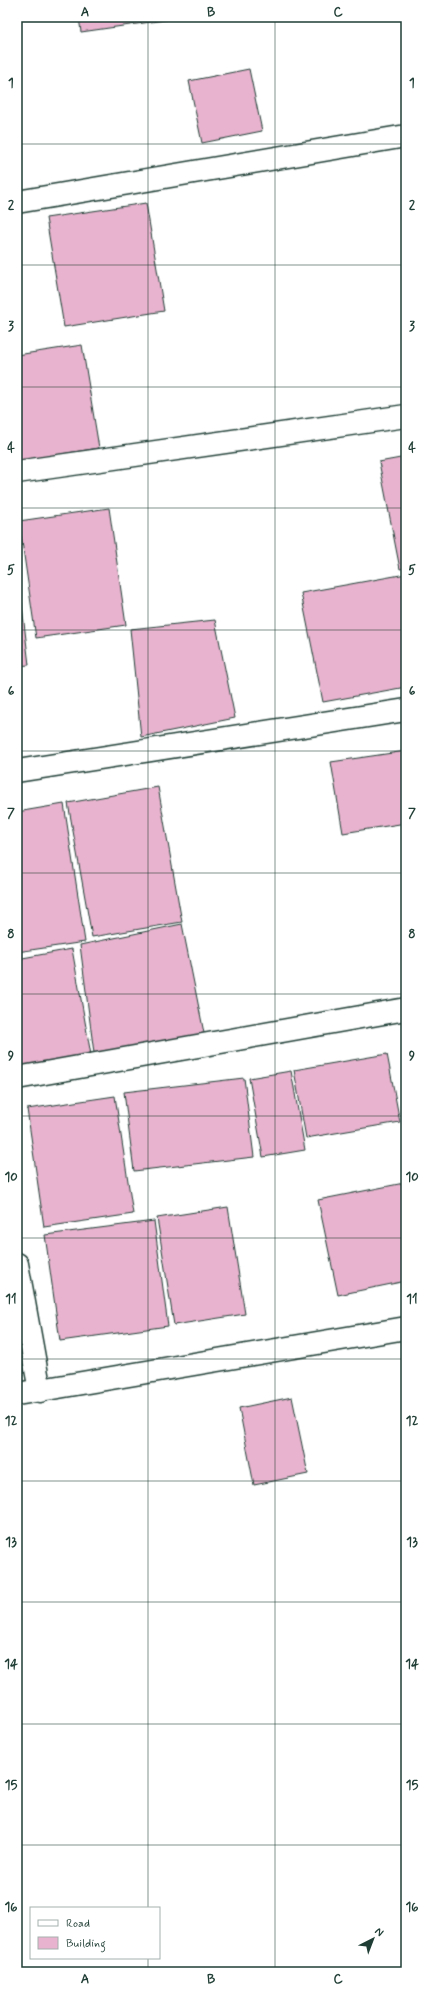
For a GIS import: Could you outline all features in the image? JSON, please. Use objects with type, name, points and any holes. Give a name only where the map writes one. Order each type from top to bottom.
[{"type":"street","points":[[17,202],[406,136]]},
{"type":"street","points":[[17,472],[406,416]]},
{"type":"street","points":[[17,771],[406,710]]},
{"type":"street","points":[[17,1078],[406,1009]]},
{"type":"street","points":[[17,1264],[40,1391]]},
{"type":"street","points":[[17,1394],[406,1328]]},
{"type":"building","points":[[79,17],[186,17],[81,32]]},
{"type":"building","points":[[249,69],[262,131],[202,143],[189,81]]},
{"type":"building","points":[[146,203],[164,311],[64,327],[46,218]]},
{"type":"building","points":[[82,345],[99,448],[17,461],[17,355]]},
{"type":"building","points":[[406,457],[406,568],[400,569],[379,462]]},
{"type":"building","points":[[109,508],[126,625],[36,638],[19,521]]},
{"type":"building","points":[[17,563],[29,665],[17,666]]},
{"type":"building","points":[[406,574],[406,687],[323,702],[301,593]]},
{"type":"building","points":[[215,620],[235,718],[141,737],[130,629]]},
{"type":"building","points":[[406,751],[406,823],[343,833],[331,762]]},
{"type":"building","points":[[158,787],[182,922],[92,937],[68,803]]},
{"type":"building","points":[[64,804],[85,942],[17,952],[17,812]]},
{"type":"building","points":[[182,924],[205,1038],[94,1053],[80,945]]},
{"type":"building","points":[[72,949],[91,1055],[17,1067],[17,959]]},
{"type":"building","points":[[387,1054],[400,1122],[306,1138],[294,1070]]},
{"type":"building","points":[[291,1071],[305,1150],[263,1157],[249,1078]]},
{"type":"building","points":[[244,1078],[254,1157],[134,1171],[124,1092]]},
{"type":"building","points":[[115,1096],[133,1214],[44,1227],[27,1109]]},
{"type":"building","points":[[404,1183],[406,1195],[406,1281],[338,1295],[318,1200]]},
{"type":"building","points":[[228,1207],[245,1314],[174,1325],[157,1218]]},
{"type":"building","points":[[154,1221],[168,1326],[60,1341],[45,1235]]},
{"type":"building","points":[[292,1397],[308,1474],[254,1485],[239,1408]]}]
